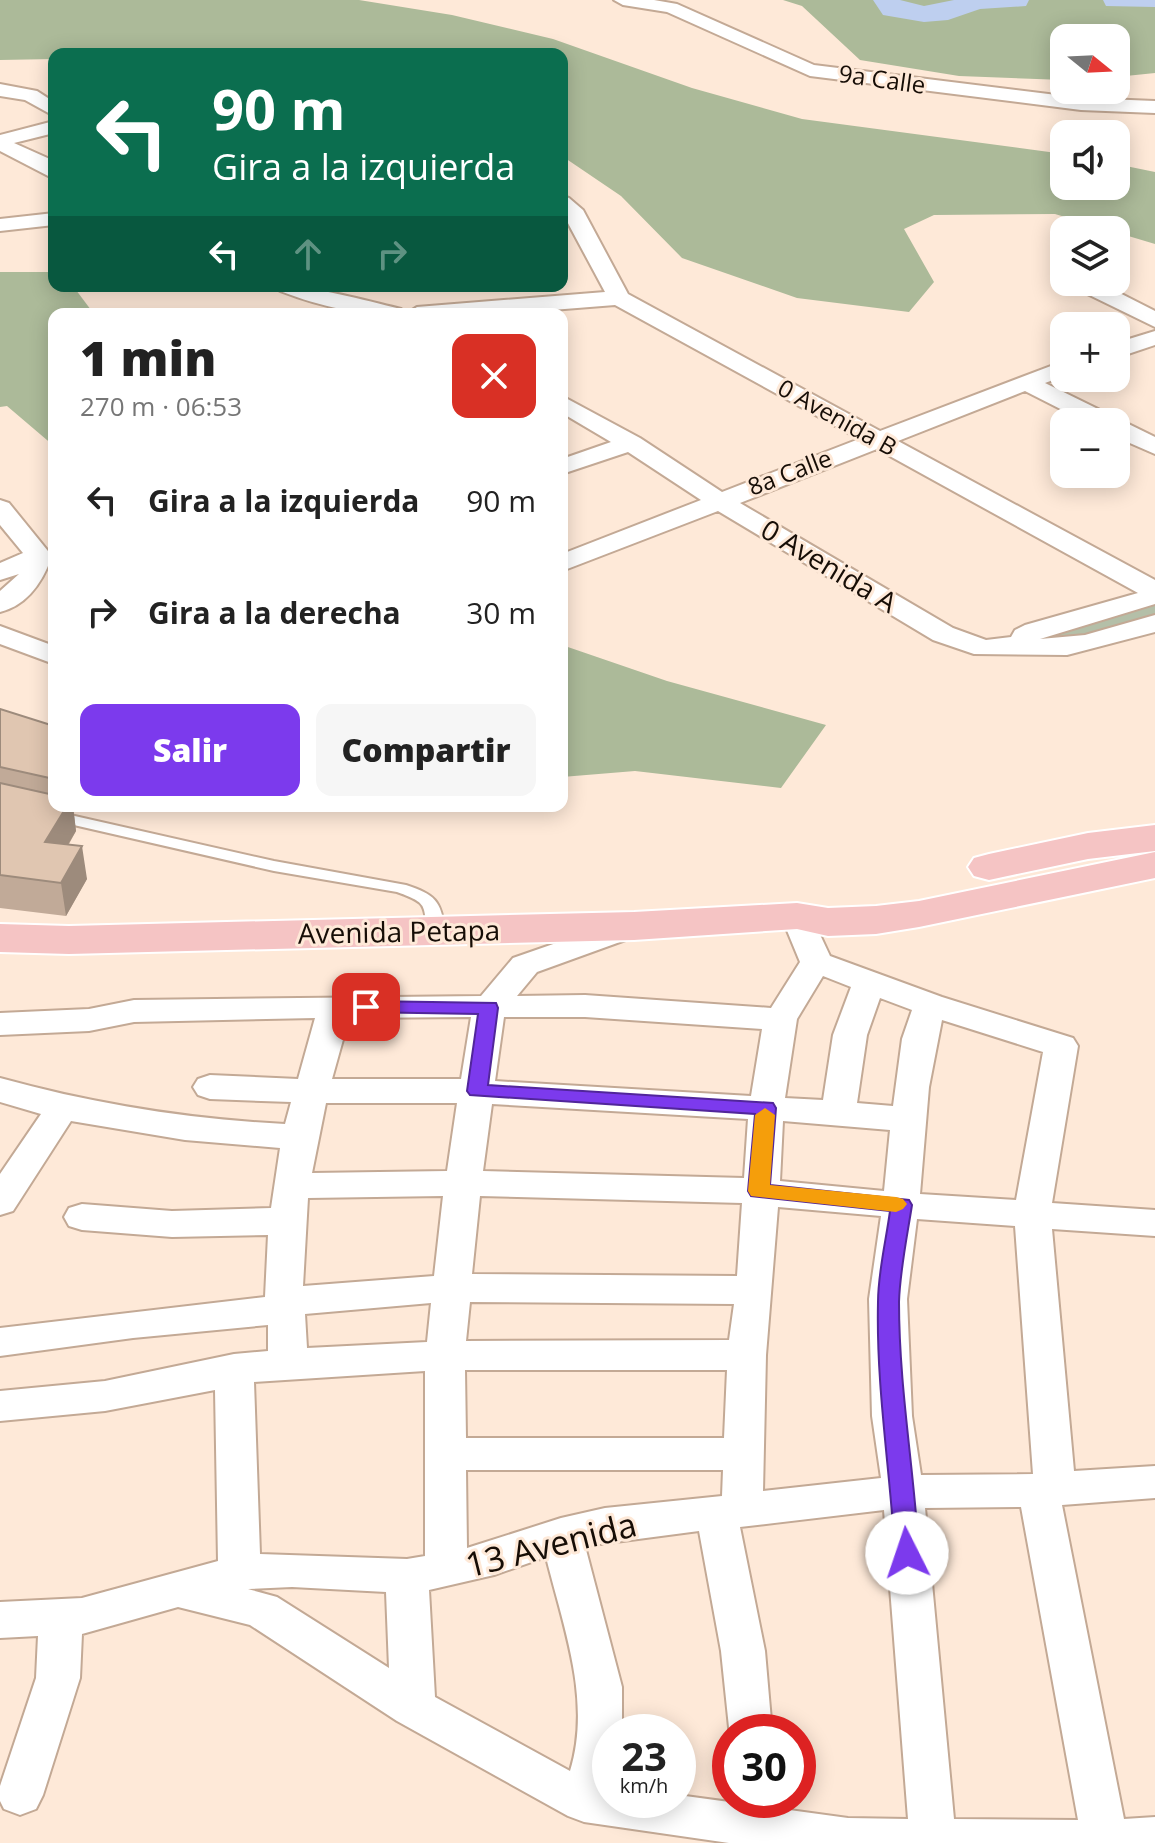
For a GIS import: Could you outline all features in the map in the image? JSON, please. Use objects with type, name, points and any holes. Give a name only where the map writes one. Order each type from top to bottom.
[{"type":"main road","name":"Avenida Petapa","points":[[797,916],[824,902],[1088,846],[1155,838]]},
{"type":"main road","name":"Avenida Petapa","points":[[0,938],[69,940],[634,926],[797,916],[828,922],[919,914],[1155,865]]},
{"type":"street","name":"9a Calle","points":[[623,0],[671,8],[810,70],[1081,104],[1155,107]]},
{"type":"street","points":[[0,90],[30,95],[48,106]]},
{"type":"street","points":[[0,143],[48,129]]},
{"type":"street","points":[[0,143],[48,167]]},
{"type":"street","points":[[493,308],[619,298],[573,210],[568,206]]},
{"type":"street","points":[[0,225],[48,220]]},
{"type":"street","points":[[303,292],[324,300],[363,308]]},
{"type":"street","points":[[1108,296],[1155,320]]},
{"type":"street","name":"0 Avenida B","points":[[619,298],[1155,593]]},
{"type":"street","points":[[1130,346],[1155,338]]},
{"type":"street","name":"8a Calle","points":[[568,561],[1050,373]]},
{"type":"street","points":[[1024,382],[1077,408]]},
{"type":"street","name":"0 Avenida A","points":[[568,406],[631,443],[719,501],[957,641],[984,648],[1026,644],[1040,650],[1056,650],[1155,623]]},
{"type":"street","points":[[1130,434],[1155,447]]},
{"type":"street","points":[[568,465],[631,443]]},
{"type":"street","points":[[0,508],[39,556]]},
{"type":"street","points":[[0,572],[39,556]]},
{"type":"street","points":[[0,604],[30,580],[39,556]]},
{"type":"street","points":[[1026,644],[1025,636],[1035,631],[1155,593]]},
{"type":"street","points":[[0,634],[48,649]]},
{"type":"street","points":[[797,916],[816,962],[930,1005],[1061,1046],[1032,1213],[1047,1488],[1105,1841]]},
{"type":"street","points":[[413,1707],[426,1573],[445,1454],[445,1354],[451,1288],[489,1008],[525,965],[634,926]]},
{"type":"street","points":[[748,1714],[729,1512],[743,1454],[747,1355],[755,1290],[766,1108],[780,1019],[816,962]]},
{"type":"street","points":[[838,1113],[850,1035],[869,983]]},
{"type":"street","points":[[930,1005],[919,1039],[888,1299],[892,1416],[903,1492],[911,1613],[933,1840]]},
{"type":"street","points":[[0,1024],[89,1020],[134,1011],[335,1007],[585,1006],[780,1019]]},
{"type":"street","points":[[286,1364],[289,1339],[285,1305],[290,1204],[299,1137],[335,1007]]},
{"type":"street","points":[[210,1087],[314,1091],[477,1091],[910,1120]]},
{"type":"street","points":[[0,1090],[61,1110],[155,1127],[299,1137]]},
{"type":"street","points":[[1,1200],[61,1110]]},
{"type":"street","points":[[82,1217],[172,1224],[290,1204],[463,1183],[759,1191],[901,1205],[1155,1223]]},
{"type":"street","points":[[0,1342],[285,1305],[451,1288],[755,1290]]},
{"type":"street","points":[[0,1406],[51,1404],[167,1385],[234,1369],[286,1364],[445,1354],[747,1355]]},
{"type":"street","points":[[234,1369],[239,1572]]},
{"type":"street","points":[[445,1454],[743,1454]]},
{"type":"street","name":"13 Avenida","points":[[0,1620],[82,1616],[239,1572],[426,1573],[494,1558],[561,1535],[605,1525],[903,1492],[1155,1482]]},
{"type":"street","points":[[561,1535],[600,1687],[599,1751],[584,1802]]},
{"type":"street","points":[[180,1590],[262,1610],[413,1707],[584,1802],[712,1810]]},
{"type":"street","points":[[20,1795],[58,1678],[61,1618]]},
{"type":"street","points":[[773,1818],[848,1841],[1105,1841],[1155,1838]]},
{"type":"lane","points":[[44,815],[274,866],[400,888],[420,895],[434,908],[437,931]]},
{"type":"green space","points":[[0,0],[359,0],[452,15],[553,39],[692,88],[802,119],[1050,152],[1050,200],[1130,200],[1130,167],[1155,172],[1155,244],[1130,236],[1130,216],[934,215],[904,229],[934,282],[909,312],[797,298],[682,258],[621,196],[568,160],[568,48],[48,48],[48,59],[0,60]]},
{"type":"green space","points":[[783,0],[1155,0],[1155,73],[1130,76],[1130,24],[1050,24],[1050,79],[959,76],[860,60],[802,6]]},
{"type":"green space","points":[[0,272],[48,272],[48,292],[78,292],[90,308],[48,308],[48,441],[7,406],[0,407]]},
{"type":"green space","points":[[1155,596],[1155,623],[1056,650],[1025,636]]},
{"type":"green space","points":[[568,647],[667,681],[826,725],[781,788],[635,771],[568,777]]},
{"type":"building","points":[[0,709],[48,724],[48,778],[0,767]]},
{"type":"building","points":[[0,783],[48,794],[48,812],[63,812],[45,842],[82,846],[61,883],[0,875]]},
{"type":"waterway","points":[[886,0],[893,9],[924,14],[948,12],[976,1],[1016,0]]},
{"type":"waterway","points":[[1116,0],[1150,0]]},
{"type":"slow traffic","points":[[765,1115],[759,1191],[896,1204]]},
{"type":"route","points":[[366,1007],[489,1008],[477,1091],[766,1108],[759,1191],[901,1205],[888,1299],[892,1416],[903,1492],[907,1553]]}]
